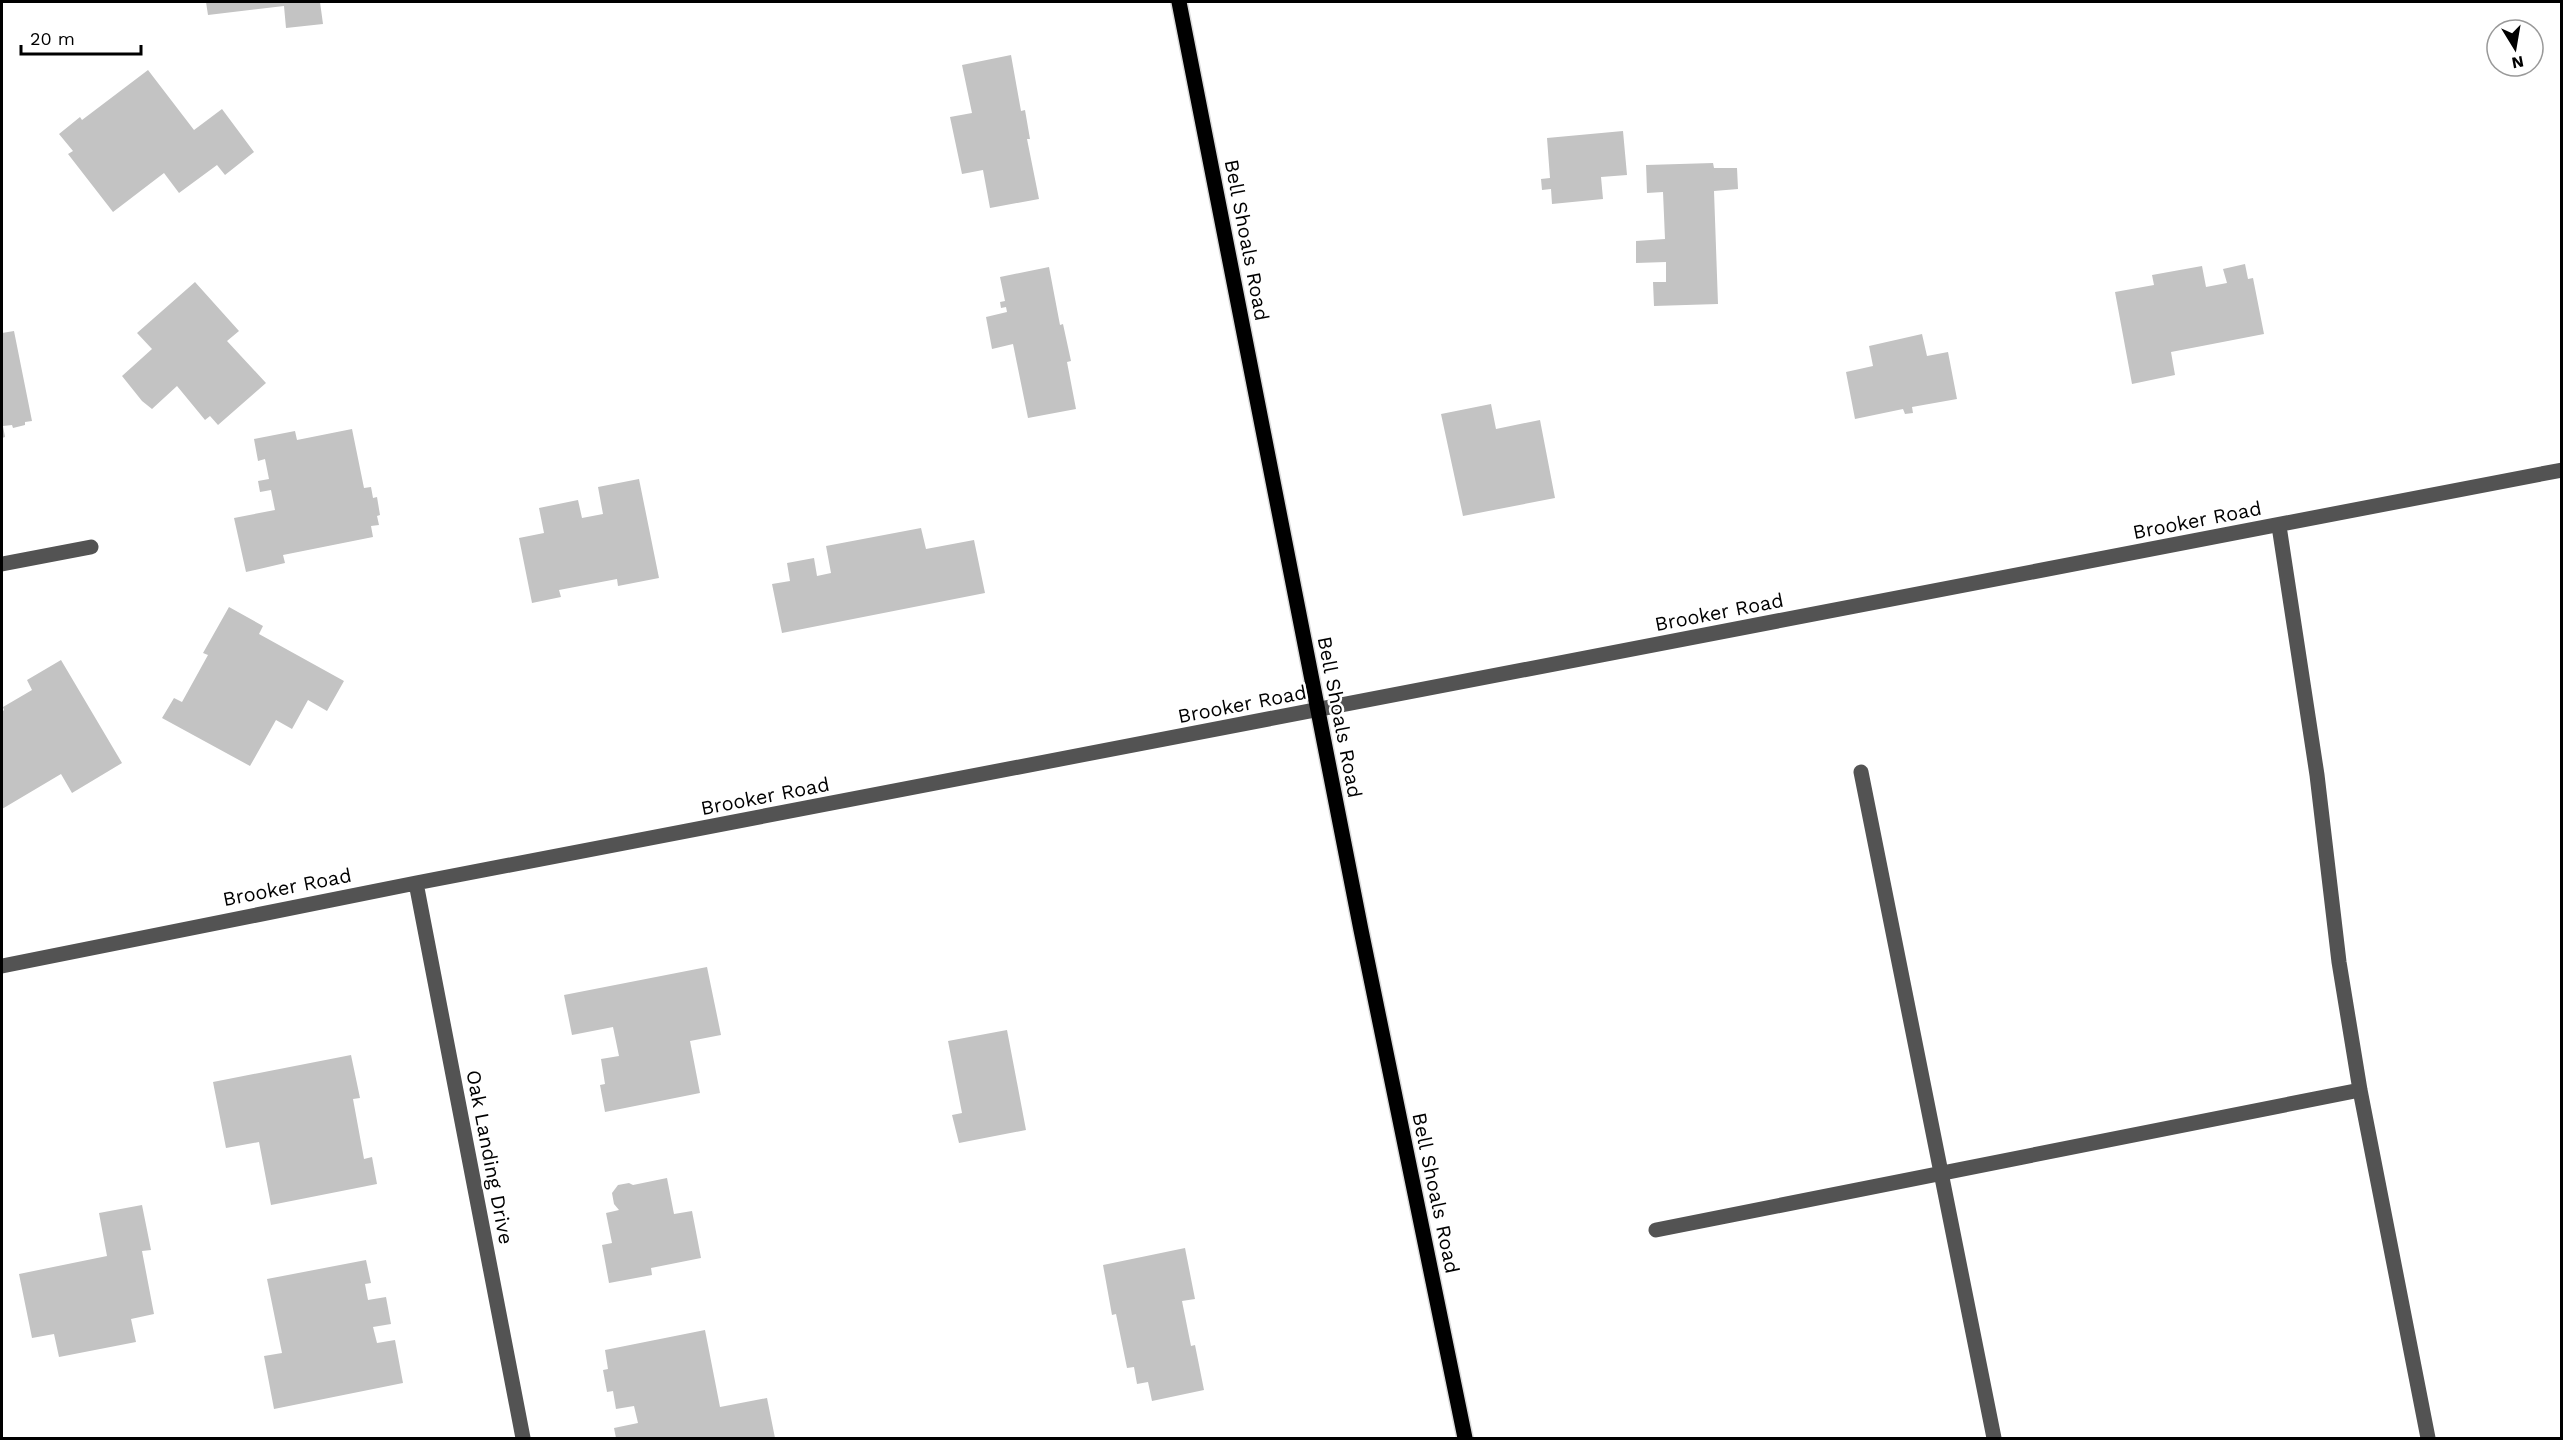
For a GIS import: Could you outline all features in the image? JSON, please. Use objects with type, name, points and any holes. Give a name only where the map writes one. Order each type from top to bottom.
[{"type":"main road","name":"Bell Shoals Road","points":[[1179,2],[1317,711],[1466,1438]]},
{"type":"street","name":"Brooker Road","points":[[2,966],[416,883],[2562,470]]},
{"type":"street","points":[[2279,526],[2317,775],[2339,962],[2360,1090],[2428,1438]]},
{"type":"street","points":[[2,564],[91,547]]},
{"type":"street","points":[[1861,772],[1994,1438]]},
{"type":"street","name":"Oak Landing Drive","points":[[416,883],[523,1438]]},
{"type":"street","points":[[1656,1230],[2360,1090]]},
{"type":"building","points":[[206,2],[320,2],[323,24],[286,28],[284,6],[208,15]]},
{"type":"building","points":[[1011,55],[1021,111],[1025,110],[1030,139],[1027,139],[1039,199],[990,208],[983,170],[962,174],[950,117],[972,113],[962,65]]},
{"type":"building","points":[[148,70],[194,130],[222,109],[254,152],[225,175],[217,165],[179,193],[164,173],[113,212],[68,154],[73,151],[59,134],[80,117],[82,120]]},
{"type":"building","points":[[1623,131],[1627,175],[1601,177],[1603,199],[1552,204],[1551,189],[1542,190],[1541,179],[1550,178],[1547,138]]},
{"type":"building","points":[[1713,163],[1714,168],[1737,168],[1738,189],[1714,191],[1718,304],[1654,306],[1653,282],[1666,282],[1666,262],[1636,263],[1636,241],[1665,239],[1663,192],[1647,193],[1646,165]]},
{"type":"building","points":[[2245,264],[2248,279],[2253,278],[2264,334],[2171,352],[2175,375],[2132,384],[2115,292],[2154,285],[2152,275],[2202,266],[2206,287],[2227,283],[2223,269]]},
{"type":"building","points":[[1049,267],[1060,325],[1063,324],[1071,361],[1067,362],[1076,409],[1028,418],[1013,344],[992,349],[986,317],[1007,312],[1006,307],[1001,308],[1000,302],[1005,301],[1000,277]]},
{"type":"building","points":[[195,282],[239,331],[227,341],[266,383],[218,425],[210,416],[205,420],[177,386],[152,409],[142,401],[122,376],[152,349],[137,333]]},
{"type":"building","points":[[14,331],[32,421],[13,428],[12,425],[3,426],[5,437],[2,438],[2,333]]},
{"type":"building","points":[[1922,334],[1927,356],[1948,352],[1957,399],[1912,407],[1913,413],[1905,414],[1903,409],[1855,419],[1846,372],[1873,366],[1869,346]]},
{"type":"building","points":[[1491,404],[1496,429],[1540,420],[1555,498],[1463,516],[1441,414]]},
{"type":"building","points":[[352,429],[364,488],[371,487],[373,498],[377,497],[379,525],[371,526],[373,537],[283,555],[285,563],[246,572],[234,518],[275,510],[271,490],[260,492],[258,481],[269,479],[265,459],[258,461],[254,439],[295,431],[297,440]]},
{"type":"building","points":[[639,479],[659,578],[618,586],[617,579],[559,590],[561,597],[532,603],[519,538],[544,533],[539,508],[578,500],[582,518],[603,514],[598,487]]},
{"type":"building","points":[[921,528],[926,549],[974,540],[985,593],[782,633],[772,584],[790,581],[787,563],[814,558],[817,576],[831,573],[826,546]]},
{"type":"building","points":[[229,607],[263,626],[259,634],[344,681],[327,711],[308,700],[292,729],[276,720],[250,766],[162,718],[174,698],[182,702],[208,655],[203,653]]},
{"type":"building","points":[[61,660],[122,763],[72,793],[61,774],[2,809],[3,707],[32,690],[27,680]]},
{"type":"building","points":[[707,967],[721,1035],[690,1041],[700,1093],[605,1112],[600,1085],[605,1084],[601,1059],[619,1056],[613,1027],[572,1035],[564,995]]},
{"type":"building","points":[[1007,1030],[1026,1130],[959,1143],[952,1115],[962,1113],[948,1041]]},
{"type":"building","points":[[351,1055],[360,1098],[353,1099],[364,1159],[372,1157],[377,1184],[271,1205],[259,1142],[226,1148],[213,1082]]},
{"type":"building","points":[[667,1178],[674,1214],[692,1211],[701,1258],[651,1268],[652,1275],[609,1283],[602,1245],[612,1243],[606,1213],[619,1210],[614,1204],[612,1193],[618,1185],[629,1183],[633,1185]]},
{"type":"building","points":[[142,1205],[151,1250],[142,1251],[154,1314],[131,1319],[136,1342],[59,1357],[54,1334],[32,1338],[19,1274],[107,1256],[99,1213]]},
{"type":"building","points":[[1185,1248],[1195,1299],[1182,1301],[1191,1346],[1195,1345],[1204,1390],[1152,1401],[1148,1382],[1137,1384],[1134,1367],[1127,1368],[1116,1314],[1112,1315],[1103,1265]]},
{"type":"building","points":[[366,1260],[371,1283],[365,1284],[368,1300],[386,1297],[391,1324],[373,1327],[377,1343],[395,1340],[403,1383],[274,1409],[264,1356],[282,1353],[267,1279]]},
{"type":"building","points":[[705,1330],[720,1407],[767,1398],[775,1438],[616,1438],[614,1428],[638,1423],[634,1406],[616,1409],[613,1391],[607,1392],[603,1370],[608,1369],[605,1350]]}]
